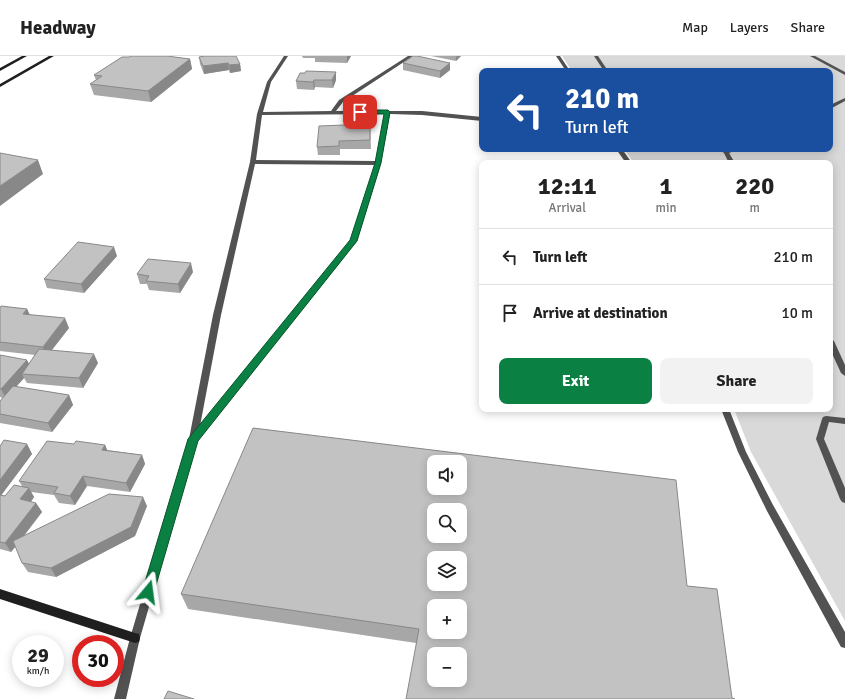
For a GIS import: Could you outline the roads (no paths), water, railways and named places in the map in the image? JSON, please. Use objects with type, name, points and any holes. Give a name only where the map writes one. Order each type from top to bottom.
[{"type":"main road","points":[[0,70],[25,56]]},
{"type":"main road","points":[[0,86],[52,56]]},
{"type":"main road","points":[[0,594],[135,638]]},
{"type":"street","points":[[120,699],[135,638],[193,439],[217,315],[253,162],[260,114],[269,82],[286,56]]},
{"type":"street","points":[[332,113],[341,101],[411,56]]},
{"type":"street","points":[[558,56],[566,68]]},
{"type":"street","points":[[596,56],[604,68]]},
{"type":"street","points":[[812,56],[845,74]]},
{"type":"street","points":[[833,105],[845,99]]},
{"type":"street","points":[[260,114],[388,112],[422,113],[479,119]]},
{"type":"street","points":[[193,439],[354,241],[378,163],[388,112]]},
{"type":"street","points":[[253,162],[378,163]]},
{"type":"street","points":[[833,347],[845,373]]},
{"type":"street","points":[[726,412],[742,452],[770,508],[845,643]]},
{"type":"street","points":[[845,421],[826,419],[820,439],[845,499]]}]
